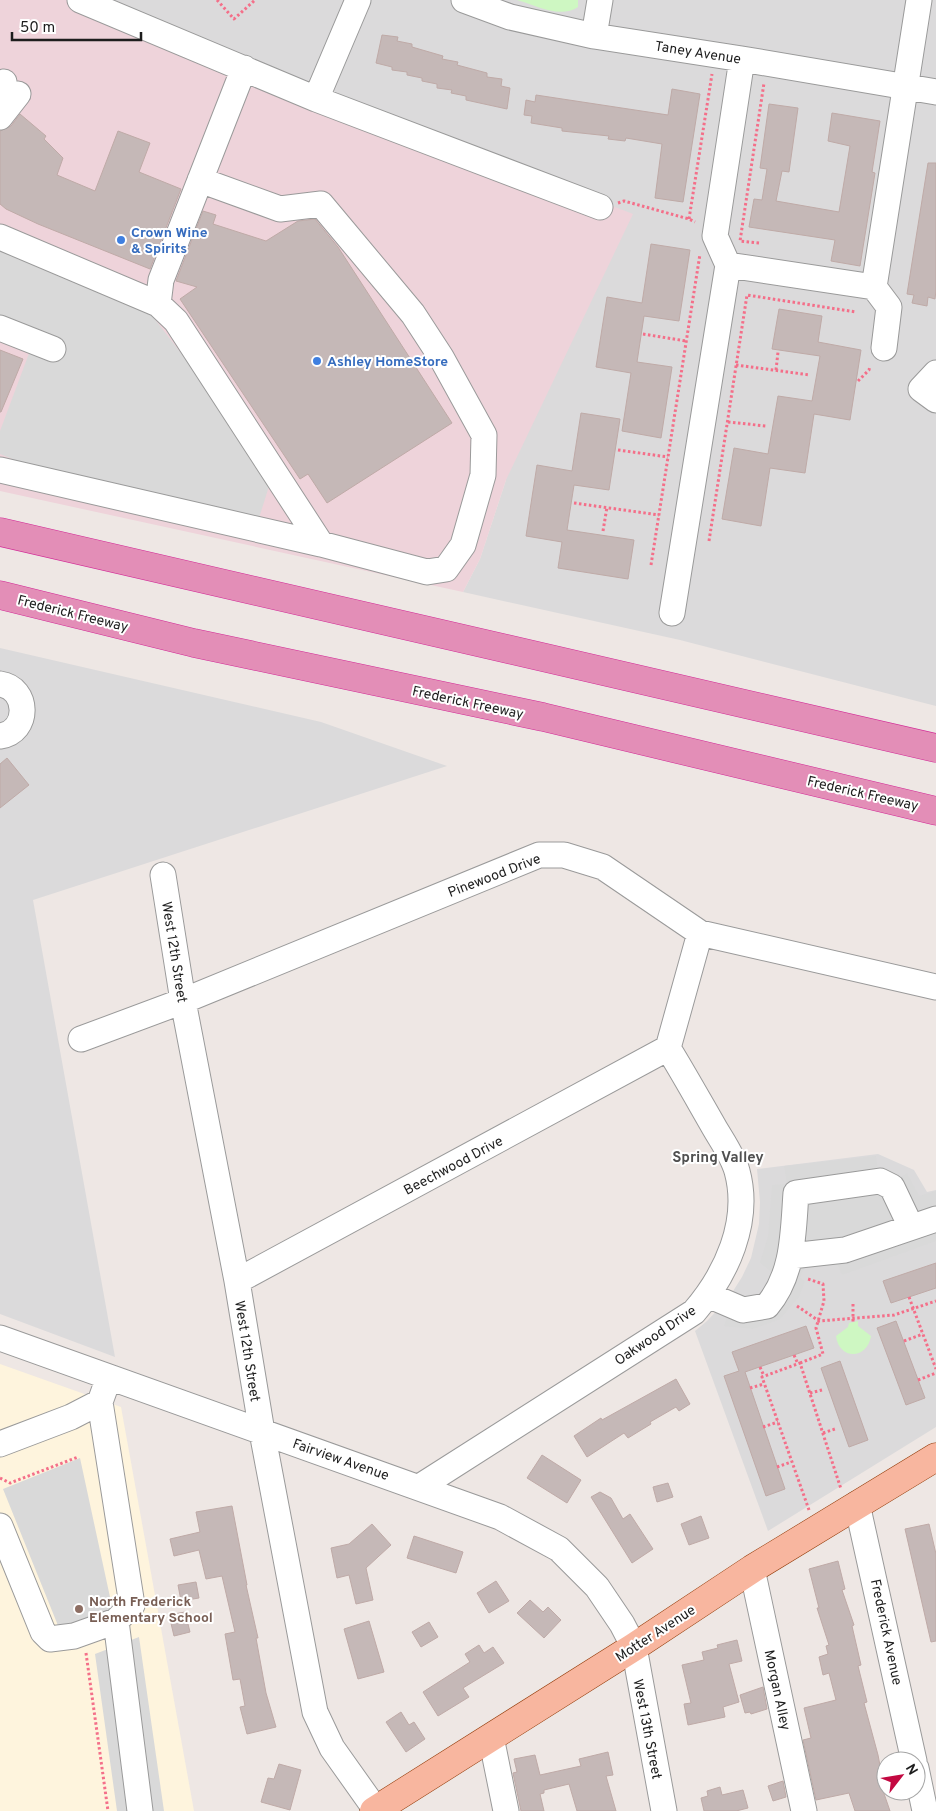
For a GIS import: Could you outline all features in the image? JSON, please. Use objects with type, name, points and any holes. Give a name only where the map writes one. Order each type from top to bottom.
[{"type":"highway","points":[[0,532],[936,748]]},
{"type":"highway","name":"Frederick Freeway","points":[[0,594],[194,643],[543,718],[936,811]]},
{"type":"highway","points":[[899,739],[936,742]]},
{"type":"main road","name":"Motter Avenue","points":[[375,1810],[634,1648],[752,1569],[850,1498],[936,1457]]},
{"type":"street","points":[[80,0],[316,99],[600,207]]},
{"type":"street","points":[[316,99],[358,0]]},
{"type":"street","name":"Taney Avenue","points":[[464,0],[510,17],[594,36],[742,58],[936,92]]},
{"type":"street","points":[[594,36],[600,0]]},
{"type":"street","points":[[877,357],[888,307],[874,287],[919,0]]},
{"type":"street","points":[[672,613],[728,265],[715,236],[742,58]]},
{"type":"street","points":[[158,304],[160,280],[244,68]]},
{"type":"street","points":[[0,117],[7,88]]},
{"type":"street","points":[[0,470],[322,544],[427,572],[446,569],[463,544],[483,475],[484,435],[442,357],[413,314],[321,204],[280,209],[200,180]]},
{"type":"street","points":[[0,237],[158,304],[176,321],[322,544]]},
{"type":"street","points":[[728,265],[874,287]]},
{"type":"street","points":[[0,328],[53,349]]},
{"type":"street","points":[[936,373],[922,389],[936,400]]},
{"type":"street","points":[[0,684],[12,688],[19,695],[23,714],[19,724],[13,731],[0,736]]},
{"type":"street","name":"Pinewood Drive","points":[[81,1039],[182,1001],[539,855],[564,854],[603,866],[700,933],[936,987]]},
{"type":"street","name":"West 12th Street","points":[[163,875],[182,1001],[237,1281],[262,1432],[315,1712],[332,1748],[375,1810]]},
{"type":"street","points":[[668,1048],[700,933]]},
{"type":"street","name":"Beechwood Drive","points":[[237,1281],[668,1048]]},
{"type":"street","name":"Oakwood Drive","points":[[421,1486],[694,1312],[708,1295],[729,1258],[737,1234],[741,1201],[737,1171],[668,1048]]},
{"type":"street","points":[[708,1295],[743,1310],[767,1306],[783,1282],[790,1256],[796,1193],[880,1181],[892,1188],[911,1228]]},
{"type":"street","points":[[790,1256],[845,1250],[936,1219]]},
{"type":"street","name":"Fairview Avenue","points":[[0,1338],[262,1432],[421,1486],[500,1517],[559,1549],[597,1587],[622,1624],[634,1648]]},
{"type":"street","points":[[0,1526],[43,1632],[50,1639],[74,1636],[116,1622],[132,1605],[100,1402],[109,1377]]},
{"type":"street","points":[[0,1444],[71,1417],[100,1402]]},
{"type":"street","name":"Frederick Avenue","points":[[850,1498],[912,1751]]},
{"type":"street","name":"Morgan Alley","points":[[752,1569],[804,1811]]},
{"type":"street","points":[[116,1622],[140,1811]]},
{"type":"street","name":"West 13th Street","points":[[634,1648],[664,1811]]},
{"type":"street","points":[[491,1737],[506,1811]]},
{"type":"path","points":[[217,0],[234,19],[255,0]]},
{"type":"path","points":[[689,219],[712,74]]},
{"type":"path","points":[[759,243],[740,241],[764,82]]},
{"type":"path","points":[[600,207],[624,201],[689,219],[694,221],[698,229]]},
{"type":"path","points":[[651,565],[701,247]]},
{"type":"path","points":[[709,541],[747,295],[856,312]]},
{"type":"path","points":[[643,334],[686,341]]},
{"type":"path","points":[[776,370],[778,352]]},
{"type":"path","points":[[858,381],[869,370],[877,357]]},
{"type":"path","points":[[736,365],[810,375]]},
{"type":"path","points":[[728,422],[766,426]]},
{"type":"path","points":[[618,450],[668,457]]},
{"type":"path","points":[[574,503],[659,515]]},
{"type":"path","points":[[603,531],[607,507]]},
{"type":"path","points":[[764,1376],[823,1354],[816,1328],[824,1301],[823,1284],[808,1279]]},
{"type":"path","points":[[909,1297],[936,1371],[918,1380]]},
{"type":"path","points":[[797,1306],[819,1320],[853,1320],[894,1315],[936,1301]]},
{"type":"path","points":[[853,1304],[853,1320]]},
{"type":"path","points":[[904,1341],[923,1334]]},
{"type":"path","points":[[794,1355],[850,1498]]},
{"type":"path","points":[[760,1367],[764,1376],[762,1377],[764,1384],[810,1512]]},
{"type":"path","points":[[750,1388],[764,1384]]},
{"type":"path","points":[[810,1393],[822,1390]]},
{"type":"path","points":[[764,1427],[778,1422]]},
{"type":"path","points":[[823,1433],[835,1429]]},
{"type":"path","points":[[0,1478],[10,1483],[78,1457]]},
{"type":"path","points":[[778,1467],[791,1462]]},
{"type":"path","points":[[85,1645],[108,1811]]},
{"type":"shaded area","points":[[0,0],[97,0],[256,66],[633,214],[506,480],[480,559],[463,592],[0,491]]},
{"type":"shaded area","points":[[97,0],[936,0],[936,706],[680,640],[463,592],[480,559],[506,480],[256,66]]},
{"type":"shaded area","points":[[0,248],[147,309],[211,392],[270,483],[259,518],[32,467],[0,454],[0,431],[31,348],[0,337]]},
{"type":"shaded area","points":[[0,648],[321,722],[447,766],[33,900],[115,1357],[0,1314]]},
{"type":"shaded area","points":[[878,1154],[914,1170],[927,1192],[936,1190],[936,1427],[768,1531],[695,1331],[728,1299],[751,1258],[759,1224],[760,1202],[757,1169]]},
{"type":"shaded area","points":[[876,1156],[878,1171],[896,1180],[907,1173],[919,1196],[936,1191],[936,1241],[842,1275],[837,1263],[809,1265],[803,1270],[800,1278],[805,1281],[799,1297],[780,1319],[753,1329],[724,1326],[733,1299],[754,1299],[763,1293],[774,1274],[760,1263],[768,1237],[772,1185],[787,1184],[784,1166]]},
{"type":"shaded area","name":"North Frederick Elementary School","points":[[0,1364],[121,1407],[194,1811],[0,1811]]},
{"type":"shaded area","points":[[80,1458],[113,1611],[61,1633],[3,1489]]},
{"type":"shaded area","points":[[139,1637],[164,1811],[117,1811],[95,1654]]},
{"type":"green space","points":[[517,0],[578,0],[578,7],[563,12],[539,8]]},
{"type":"green space","points":[[858,1321],[858,1326],[871,1336],[864,1350],[859,1353],[847,1353],[838,1344],[836,1336],[848,1327],[849,1323]]},
{"type":"building","points":[[382,35],[398,37],[397,41],[412,44],[412,47],[443,56],[442,59],[458,62],[457,65],[487,73],[487,77],[502,79],[501,86],[510,88],[507,109],[466,100],[466,96],[451,93],[452,90],[437,88],[437,84],[422,81],[422,78],[407,75],[407,72],[392,70],[392,67],[376,63]]},
{"type":"building","points":[[672,89],[700,94],[683,202],[655,198],[662,144],[626,138],[625,141],[608,139],[609,136],[562,131],[562,128],[531,123],[532,116],[524,115],[526,100],[535,102],[536,95],[668,115]]},
{"type":"building","points":[[769,104],[798,108],[789,172],[782,171],[776,201],[839,212],[850,146],[828,141],[832,113],[880,121],[872,172],[875,173],[860,266],[831,261],[835,240],[749,227],[754,199],[762,200],[767,169],[760,168]]},
{"type":"building","points":[[20,114],[46,136],[44,139],[63,158],[57,175],[95,191],[118,131],[150,143],[139,172],[181,189],[150,269],[38,224],[6,209],[0,204],[0,131],[11,126]]},
{"type":"building","points":[[928,163],[936,163],[936,290],[935,299],[928,297],[927,306],[912,303],[914,295],[907,294]]},
{"type":"building","name":"Ashley HomeStore","points":[[203,211],[216,215],[213,224],[266,241],[298,221],[315,219],[338,247],[452,423],[327,503],[308,474],[300,479],[180,299],[197,287],[176,281]]},
{"type":"building","points":[[651,244],[690,250],[679,321],[644,316],[637,362],[672,367],[661,438],[622,431],[631,373],[596,367],[607,297],[642,303]]},
{"type":"building","points":[[779,309],[822,316],[818,342],[861,350],[850,420],[814,414],[805,473],[770,468],[761,526],[722,519],[734,448],[768,454],[778,396],[812,401],[820,356],[772,349]]},
{"type":"building","points":[[0,350],[23,359],[1,412],[0,412]]},
{"type":"building","points":[[581,413],[620,419],[609,490],[574,485],[567,530],[634,540],[628,579],[558,568],[562,542],[526,536],[537,465],[572,471]]},
{"type":"building","points":[[7,758],[29,785],[0,808],[0,764]]},
{"type":"building","points":[[936,1263],[936,1288],[891,1303],[883,1281]]},
{"type":"building","points":[[896,1321],[925,1398],[906,1405],[877,1328]]},
{"type":"building","points":[[806,1326],[814,1348],[745,1372],[785,1489],[766,1496],[724,1376],[739,1371],[732,1352]]},
{"type":"building","points":[[840,1361],[868,1440],[849,1447],[821,1368]]},
{"type":"building","points":[[676,1379],[690,1404],[679,1411],[676,1407],[650,1422],[651,1424],[628,1438],[624,1433],[587,1457],[574,1436],[601,1418],[602,1420]]},
{"type":"building","points":[[542,1455],[581,1480],[567,1503],[527,1478]]},
{"type":"building","points":[[668,1483],[673,1497],[657,1502],[653,1487]]},
{"type":"building","points":[[600,1492],[611,1498],[623,1519],[630,1514],[653,1549],[632,1563],[591,1497]]},
{"type":"building","points":[[232,1506],[246,1585],[258,1638],[256,1638],[266,1693],[276,1727],[247,1734],[240,1707],[245,1706],[240,1679],[233,1680],[225,1634],[235,1632],[222,1576],[206,1579],[199,1550],[174,1556],[170,1539],[200,1532],[196,1512]]},
{"type":"building","points":[[701,1516],[709,1538],[689,1545],[681,1524]]},
{"type":"building","points":[[372,1524],[391,1545],[366,1568],[373,1600],[356,1604],[349,1575],[337,1578],[331,1548],[349,1544]]},
{"type":"building","points":[[929,1524],[936,1554],[936,1641],[931,1642],[905,1529]]},
{"type":"building","points":[[414,1536],[463,1552],[456,1573],[407,1558]]},
{"type":"building","points":[[838,1561],[845,1589],[842,1590],[854,1625],[852,1626],[861,1665],[858,1666],[867,1702],[864,1703],[877,1751],[876,1801],[887,1801],[890,1811],[855,1811],[849,1793],[816,1800],[803,1740],[811,1738],[804,1708],[836,1700],[829,1673],[823,1675],[819,1657],[828,1654],[826,1646],[829,1645],[817,1608],[819,1608],[809,1569]]},
{"type":"building","points":[[496,1581],[509,1601],[489,1613],[477,1593]]},
{"type":"building","points":[[196,1582],[199,1598],[181,1601],[178,1585]]},
{"type":"building","points":[[530,1600],[543,1612],[548,1607],[561,1620],[544,1638],[517,1613]]},
{"type":"building","points":[[185,1612],[190,1632],[174,1636],[169,1615]]},
{"type":"building","points":[[369,1621],[384,1672],[358,1679],[344,1629]]},
{"type":"building","points":[[429,1622],[438,1637],[421,1647],[412,1632]]},
{"type":"building","points":[[737,1640],[742,1661],[729,1664],[739,1702],[723,1707],[725,1717],[688,1725],[684,1704],[691,1703],[682,1665],[704,1660],[702,1652],[718,1648],[717,1645]]},
{"type":"building","points":[[479,1645],[484,1653],[493,1647],[504,1663],[463,1688],[469,1697],[438,1716],[423,1692],[470,1662],[465,1654]]},
{"type":"building","points":[[763,1687],[767,1709],[751,1714],[750,1712],[745,1713],[740,1695]]},
{"type":"building","points":[[401,1712],[409,1725],[414,1722],[425,1739],[406,1752],[386,1722]]},
{"type":"building","points":[[608,1752],[613,1775],[606,1776],[616,1811],[577,1811],[569,1784],[544,1790],[544,1793],[540,1794],[544,1811],[521,1811],[513,1773],[517,1772],[514,1759],[535,1755],[540,1775],[581,1766],[579,1759]]},
{"type":"building","points":[[279,1764],[301,1770],[290,1810],[261,1802],[268,1778],[274,1779]]},
{"type":"building","points":[[783,1781],[786,1797],[773,1801],[768,1786]]},
{"type":"building","points":[[720,1787],[722,1795],[743,1790],[748,1808],[736,1811],[704,1811],[701,1798],[708,1796],[707,1791]]},
{"type":"place","name":"Crown Wine & Spirits","points":[[121,240]]},
{"type":"place","name":"Ashley HomeStore","points":[[317,361]]},
{"type":"place","name":"North Frederick Elementary School","points":[[79,1609]]},
{"type":"district","name":"Spring Valley","points":[[718,1157]]}]
